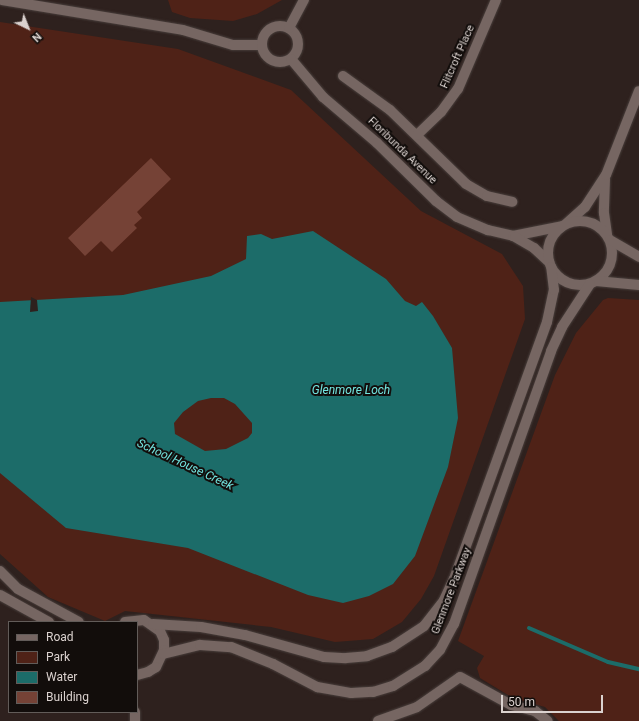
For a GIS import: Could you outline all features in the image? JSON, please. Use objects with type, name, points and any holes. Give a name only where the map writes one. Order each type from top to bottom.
[{"type":"main road","points":[[2,0],[183,30],[233,45],[261,45]]},
{"type":"main road","points":[[289,28],[304,0]]},
{"type":"main road","name":"Flitcroft Place","points":[[417,135],[441,112],[458,89],[496,0]]},
{"type":"main road","points":[[273,27],[289,28],[296,36],[298,46],[291,60],[274,62],[265,56],[261,45],[264,34],[273,27]]},
{"type":"main road","name":"Floribunda Avenue","points":[[291,60],[323,96],[378,143],[442,206],[468,223],[513,236],[534,248],[550,265]]},
{"type":"main road","points":[[343,76],[374,97],[417,135],[457,177],[472,189],[497,199],[512,202]]},
{"type":"main road","points":[[639,91],[606,175],[586,207],[564,225],[550,242],[550,265],[556,275],[572,284],[593,282],[639,285]]},
{"type":"main road","points":[[593,282],[604,275],[610,263],[612,249],[604,213],[606,175]]},
{"type":"main road","points":[[564,225],[585,221],[594,223],[609,238],[639,257]]},
{"type":"main road","name":"Floribunda Avenue","points":[[513,236],[564,225]]},
{"type":"main road","name":"Glenmore Parkway","points":[[132,621],[139,620],[153,624],[201,627],[245,635],[324,657],[346,658],[367,656],[392,648],[424,626],[444,600],[454,579],[547,322],[554,290],[550,265]]},
{"type":"main road","name":"Glenmore Parkway","points":[[163,654],[200,645],[231,647],[273,664],[316,688],[351,694],[373,692],[393,686],[425,666],[440,650],[454,624],[551,351],[562,327],[593,282]]},
{"type":"main road","points":[[0,571],[18,589],[77,621]]},
{"type":"main road","points":[[0,595],[47,621]]},
{"type":"main road","points":[[138,675],[148,672],[156,667],[163,654],[164,640],[153,624]]},
{"type":"main road","points":[[378,721],[417,707],[460,677],[511,705],[535,711],[548,721]]},
{"type":"green space","points":[[168,0],[282,0],[257,14],[233,21],[190,18],[172,12]]},
{"type":"green space","points":[[0,22],[178,49],[291,90],[421,211],[502,254],[523,286],[525,319],[434,576],[421,599],[402,622],[373,639],[335,642],[271,627],[125,611],[105,621],[48,597],[0,554]]},
{"type":"green space","points":[[608,298],[639,300],[639,721],[559,721],[545,707],[513,698],[480,678],[477,668],[484,656],[458,641],[555,375],[576,333],[603,300]]},
{"type":"water","name":"Glenmore Loch","points":[[313,231],[386,279],[405,301],[416,306],[422,302],[433,316],[452,348],[458,418],[448,467],[415,556],[393,584],[369,596],[343,603],[308,595],[188,548],[66,528],[0,473],[0,302],[123,295],[211,276],[246,259],[247,236],[261,234],[272,239]],"holes":[[[211,398],[224,398],[235,404],[252,423],[252,433],[248,438],[226,449],[205,451],[175,434],[174,423],[183,412],[198,401]]]},
{"type":"pier","points":[[31,297],[37,300],[38,311],[30,312]]},
{"type":"building","points":[[151,158],[171,179],[137,212],[142,218],[134,225],[137,228],[112,252],[101,241],[85,256],[68,238]]},
{"type":"waterway","name":"School House Creek","points":[[529,628],[608,662],[639,669]]}]
